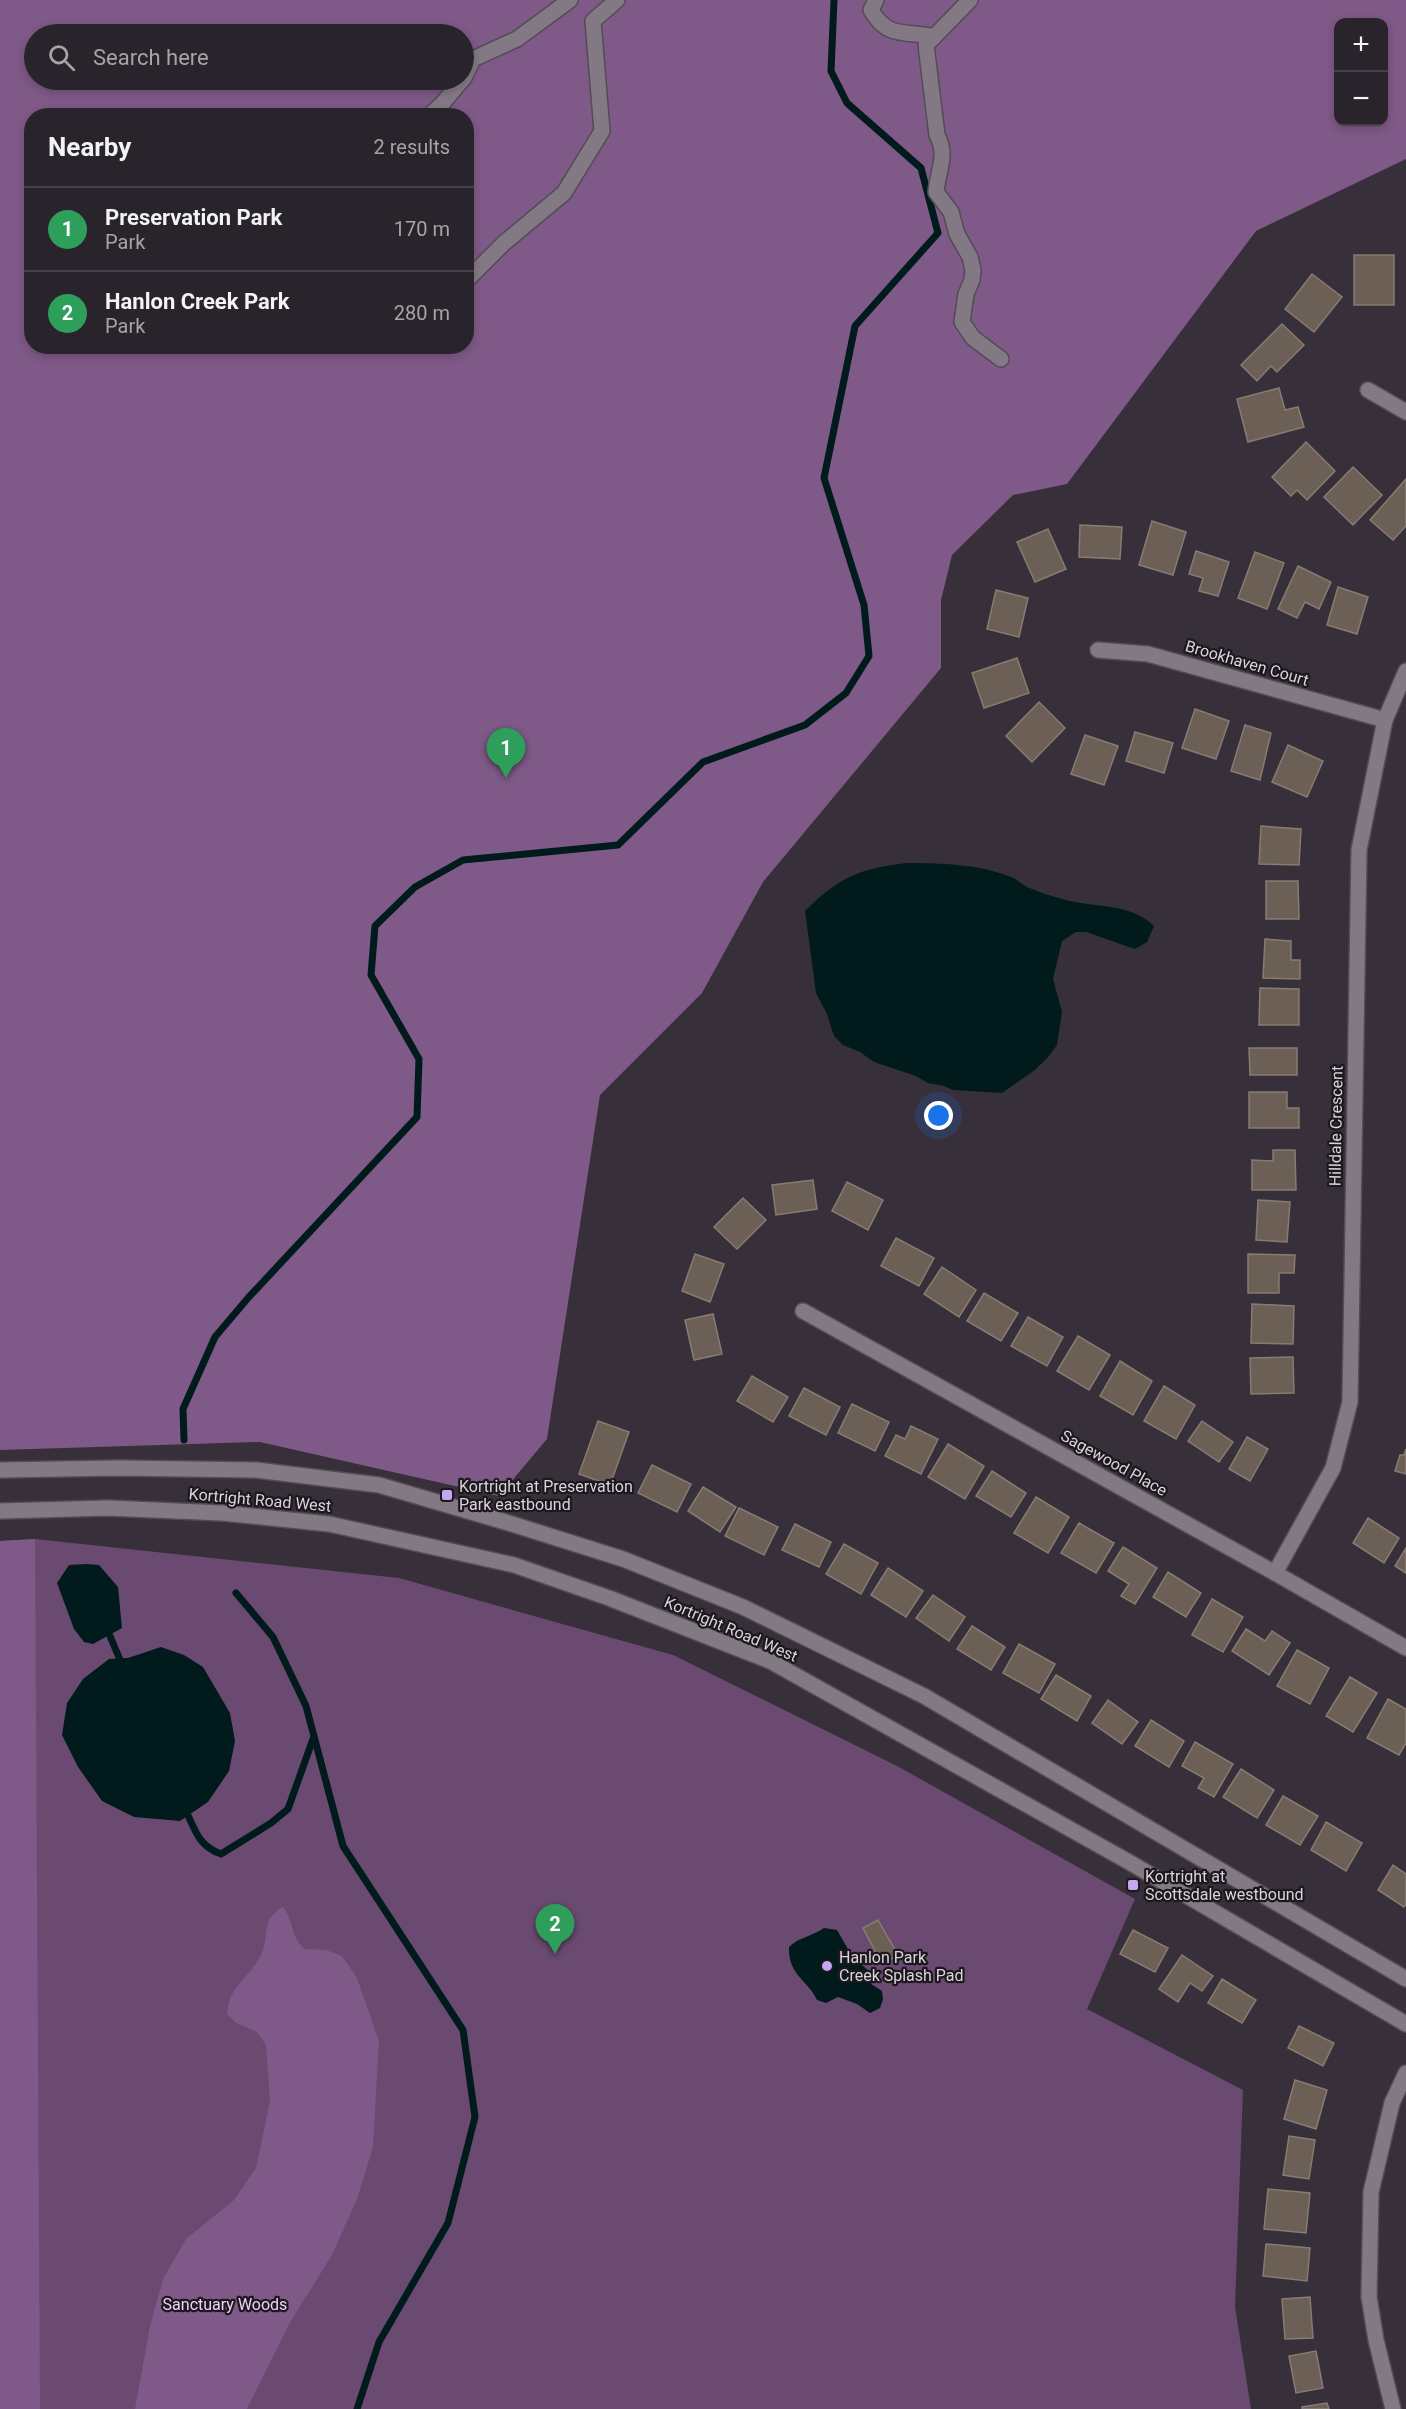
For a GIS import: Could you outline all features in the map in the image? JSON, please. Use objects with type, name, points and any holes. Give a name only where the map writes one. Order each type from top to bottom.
[{"type":"street","points":[[474,58],[517,39],[570,0]]},
{"type":"street","points":[[876,0],[871,10],[875,17],[892,30],[903,35],[934,37]]},
{"type":"street","points":[[970,0],[926,45],[937,135],[944,155],[936,192],[951,212],[957,234],[970,258],[973,270],[972,280],[966,294],[962,322],[972,338],[1001,359]]},
{"type":"street","points":[[474,273],[504,243],[564,193],[602,131],[593,21],[610,2]]},
{"type":"street","points":[[438,108],[454,90]]},
{"type":"street","points":[[1368,390],[1406,412]]},
{"type":"street","name":"Brookhaven Court","points":[[1098,650],[1148,654],[1384,720]]},
{"type":"street","name":"Hilldale Crescent","points":[[1275,1573],[1333,1468],[1350,1402],[1359,850],[1384,720],[1406,671]]},
{"type":"street","name":"Sagewood Place","points":[[803,1311],[1406,1648]]},
{"type":"street","name":"Kortright Road West","points":[[0,1470],[119,1468],[256,1470],[379,1485],[623,1559],[743,1607],[924,1696],[1406,1979]]},
{"type":"street","name":"Kortright Road West","points":[[0,1511],[108,1508],[222,1513],[328,1524],[514,1565],[609,1598],[770,1661],[1129,1862],[1406,2024]]},
{"type":"street","points":[[1393,2409],[1376,2340],[1369,2297],[1371,2192],[1392,2103],[1406,2073]]},
{"type":"green space","points":[[0,0],[1406,0],[1406,159],[1256,231],[1067,484],[1013,495],[952,555],[941,600],[941,668],[763,882],[702,993],[600,1095],[547,1439],[499,1496],[260,1442],[0,1450]]},
{"type":"green space","points":[[35,1539],[399,1578],[673,1655],[897,1766],[1135,1899],[1087,2009],[1243,2090],[1235,2307],[1251,2409],[0,2409],[0,1541]]},
{"type":"green space","points":[[35,1539],[40,2409],[0,2409],[0,1541]]},
{"type":"green space","name":"Sanctuary Woods","points":[[283,1907],[296,1938],[304,1949],[326,1950],[342,1956],[357,1978],[379,2041],[373,2147],[357,2199],[332,2255],[289,2324],[247,2409],[135,2409],[150,2326],[163,2279],[186,2239],[234,2200],[256,2168],[270,2101],[266,2045],[257,2032],[236,2023],[227,2014],[236,1988],[261,1955],[268,1922]]},
{"type":"shaded area","points":[[906,863],[946,864],[986,869],[1013,878],[1027,887],[1053,897],[1134,913],[1154,926],[1147,942],[1135,949],[1086,932],[1076,932],[1062,941],[1053,979],[1062,1012],[1057,1045],[1049,1056],[1035,1070],[1002,1093],[953,1090],[874,1062],[860,1052],[843,1045],[834,1036],[827,1014],[816,993],[805,911],[817,899],[851,876],[875,868]]},
{"type":"shaded area","points":[[69,1565],[99,1565],[118,1587],[122,1628],[93,1644],[84,1642],[74,1629],[57,1583]]},
{"type":"shaded area","points":[[161,1647],[184,1655],[203,1667],[230,1713],[235,1741],[229,1771],[208,1802],[180,1821],[134,1817],[102,1801],[78,1767],[62,1735],[67,1703],[83,1679],[109,1659],[128,1658]]},
{"type":"shaded area","name":"Hanlon Park Creek Splash Pad","points":[[824,1928],[837,1930],[852,1956],[870,1972],[874,1980],[871,1984],[882,1991],[883,1999],[880,2008],[870,2013],[857,2004],[838,1997],[826,2003],[817,2000],[795,1971],[789,1947]]},
{"type":"building","points":[[1354,255],[1394,255],[1394,305],[1354,305]]},
{"type":"building","points":[[1312,274],[1342,297],[1314,332],[1285,309]]},
{"type":"building","points":[[1282,324],[1304,345],[1277,372],[1271,366],[1257,381],[1241,365]]},
{"type":"building","points":[[1279,388],[1285,410],[1298,407],[1304,427],[1248,442],[1237,399]]},
{"type":"building","points":[[1306,442],[1335,471],[1307,500],[1297,490],[1291,496],[1272,477]]},
{"type":"building","points":[[1353,467],[1382,495],[1353,525],[1324,497]]},
{"type":"building","points":[[1406,479],[1406,526],[1393,540],[1370,520]]},
{"type":"building","points":[[1152,521],[1186,532],[1173,575],[1139,565]]},
{"type":"building","points":[[1080,525],[1122,527],[1120,559],[1079,557]]},
{"type":"building","points":[[1048,529],[1066,569],[1035,582],[1017,542]]},
{"type":"building","points":[[1196,551],[1229,562],[1218,596],[1199,591],[1203,578],[1189,574]]},
{"type":"building","points":[[1255,552],[1284,563],[1267,609],[1238,598]]},
{"type":"building","points":[[1298,566],[1331,582],[1319,609],[1305,602],[1297,618],[1278,609]]},
{"type":"building","points":[[1338,587],[1368,597],[1357,634],[1327,625]]},
{"type":"building","points":[[996,590],[1028,598],[1019,637],[987,629]]},
{"type":"building","points":[[1017,658],[1029,693],[984,708],[972,673]]},
{"type":"building","points":[[1039,702],[1065,728],[1032,762],[1006,736]]},
{"type":"building","points":[[1195,709],[1229,721],[1216,759],[1182,748]]},
{"type":"building","points":[[1245,725],[1271,733],[1260,780],[1231,771]]},
{"type":"building","points":[[1135,732],[1173,743],[1164,773],[1126,761]]},
{"type":"building","points":[[1085,735],[1118,746],[1104,785],[1071,774]]},
{"type":"building","points":[[1288,745],[1323,761],[1307,797],[1272,782]]},
{"type":"building","points":[[1261,826],[1301,829],[1299,865],[1259,864]]},
{"type":"building","points":[[1266,881],[1298,881],[1299,919],[1266,919]]},
{"type":"building","points":[[1265,939],[1291,941],[1291,960],[1300,960],[1300,979],[1263,978]]},
{"type":"building","points":[[1260,988],[1299,989],[1299,1025],[1259,1025]]},
{"type":"building","points":[[1249,1048],[1297,1048],[1297,1075],[1250,1075]]},
{"type":"building","points":[[1249,1092],[1287,1092],[1287,1108],[1299,1108],[1299,1128],[1249,1128]]},
{"type":"building","points":[[1273,1150],[1295,1150],[1296,1190],[1252,1190],[1252,1160],[1273,1161]]},
{"type":"building","points":[[813,1180],[817,1209],[776,1215],[772,1185]]},
{"type":"building","points":[[847,1182],[883,1200],[868,1230],[832,1211]]},
{"type":"building","points":[[743,1198],[766,1220],[737,1249],[714,1227]]},
{"type":"building","points":[[1258,1200],[1290,1202],[1287,1242],[1256,1240]]},
{"type":"building","points":[[896,1238],[934,1258],[919,1286],[881,1266]]},
{"type":"building","points":[[695,1254],[724,1264],[710,1302],[682,1291]]},
{"type":"building","points":[[1248,1254],[1295,1255],[1294,1273],[1279,1273],[1279,1293],[1248,1293]]},
{"type":"building","points":[[942,1267],[976,1290],[959,1317],[924,1294]]},
{"type":"building","points":[[984,1293],[1018,1313],[1001,1341],[967,1321]]},
{"type":"building","points":[[1252,1304],[1294,1306],[1293,1344],[1251,1343]]},
{"type":"building","points":[[713,1314],[722,1354],[694,1360],[685,1320]]},
{"type":"building","points":[[1028,1317],[1063,1337],[1047,1366],[1011,1346]]},
{"type":"building","points":[[1078,1336],[1110,1355],[1089,1390],[1057,1371]]},
{"type":"building","points":[[1293,1357],[1294,1393],[1251,1394],[1250,1358]]},
{"type":"building","points":[[1120,1361],[1152,1381],[1133,1415],[1100,1396]]},
{"type":"building","points":[[752,1376],[788,1397],[773,1422],[737,1401]]},
{"type":"building","points":[[1164,1386],[1195,1405],[1176,1439],[1144,1421]]},
{"type":"building","points":[[804,1388],[840,1407],[826,1435],[789,1416]]},
{"type":"building","points":[[852,1404],[889,1422],[875,1451],[838,1433]]},
{"type":"building","points":[[598,1421],[629,1432],[610,1485],[579,1474]]},
{"type":"building","points":[[1202,1421],[1233,1442],[1219,1462],[1188,1441]]},
{"type":"building","points":[[911,1426],[938,1439],[921,1474],[885,1456],[896,1435],[905,1439]]},
{"type":"building","points":[[1247,1437],[1268,1449],[1250,1481],[1229,1469]]},
{"type":"building","points":[[948,1444],[984,1466],[965,1499],[928,1477]]},
{"type":"building","points":[[1406,1449],[1406,1474],[1395,1471],[1400,1455],[1404,1455]]},
{"type":"building","points":[[652,1465],[691,1484],[677,1512],[638,1493]]},
{"type":"building","points":[[992,1471],[1026,1493],[1011,1517],[976,1496]]},
{"type":"building","points":[[703,1487],[736,1507],[720,1532],[688,1511]]},
{"type":"building","points":[[1036,1497],[1069,1517],[1048,1553],[1014,1533]]},
{"type":"building","points":[[739,1508],[778,1527],[764,1555],[725,1536]]},
{"type":"building","points":[[1368,1518],[1399,1538],[1384,1563],[1353,1543]]},
{"type":"building","points":[[1079,1523],[1114,1543],[1096,1573],[1061,1553]]},
{"type":"building","points":[[795,1524],[831,1542],[819,1567],[782,1550]]},
{"type":"building","points":[[844,1544],[878,1563],[861,1594],[826,1574]]},
{"type":"building","points":[[1123,1547],[1157,1568],[1135,1604],[1121,1596],[1129,1584],[1108,1571]]},
{"type":"building","points":[[1406,1548],[1406,1573],[1395,1566]]},
{"type":"building","points":[[888,1568],[923,1591],[906,1617],[871,1595]]},
{"type":"building","points":[[1168,1572],[1201,1593],[1186,1617],[1153,1597]]},
{"type":"building","points":[[933,1595],[965,1617],[949,1641],[916,1618]]},
{"type":"building","points":[[1212,1599],[1243,1617],[1223,1652],[1192,1635]]},
{"type":"building","points":[[972,1626],[1005,1647],[991,1670],[957,1649]]},
{"type":"building","points":[[1246,1629],[1265,1641],[1272,1631],[1290,1643],[1269,1675],[1232,1651]]},
{"type":"building","points":[[1019,1644],[1055,1664],[1039,1693],[1003,1673]]},
{"type":"building","points":[[1297,1650],[1329,1668],[1310,1704],[1277,1686]]},
{"type":"building","points":[[1056,1675],[1091,1696],[1077,1721],[1041,1699]]},
{"type":"building","points":[[1350,1677],[1377,1693],[1353,1732],[1326,1716]]},
{"type":"building","points":[[1388,1699],[1406,1709],[1406,1743],[1399,1755],[1367,1738]]},
{"type":"building","points":[[1108,1700],[1138,1722],[1122,1744],[1092,1723]]},
{"type":"building","points":[[1151,1720],[1184,1741],[1169,1767],[1135,1746]]},
{"type":"building","points":[[1195,1742],[1233,1764],[1214,1797],[1198,1788],[1204,1778],[1182,1766]]},
{"type":"building","points":[[1241,1769],[1274,1790],[1257,1818],[1223,1797]]},
{"type":"building","points":[[1283,1796],[1318,1816],[1300,1845],[1266,1825]]},
{"type":"building","points":[[1326,1822],[1362,1843],[1346,1871],[1311,1850]]},
{"type":"building","points":[[1393,1865],[1406,1874],[1406,1904],[1404,1907],[1378,1890]]},
{"type":"building","points":[[878,1920],[898,1955],[882,1964],[863,1928]]},
{"type":"building","points":[[1133,1930],[1168,1948],[1155,1972],[1120,1954]]},
{"type":"building","points":[[1182,1955],[1213,1976],[1202,1991],[1190,1983],[1178,2002],[1159,1989]]},
{"type":"building","points":[[1222,1979],[1256,2000],[1242,2023],[1208,2003]]},
{"type":"building","points":[[1299,2026],[1334,2043],[1323,2066],[1288,2048]]},
{"type":"building","points":[[1295,2080],[1327,2090],[1316,2129],[1284,2119]]},
{"type":"building","points":[[1289,2136],[1315,2140],[1309,2179],[1283,2175]]},
{"type":"building","points":[[1268,2189],[1310,2193],[1306,2233],[1264,2229]]},
{"type":"building","points":[[1266,2244],[1310,2248],[1307,2281],[1263,2276]]},
{"type":"building","points":[[1310,2297],[1313,2338],[1285,2339],[1282,2299]]},
{"type":"building","points":[[1316,2351],[1323,2388],[1296,2393],[1289,2356]]},
{"type":"building","points":[[1327,2403],[1329,2409],[1302,2409],[1302,2407]]},
{"type":"waterway","points":[[184,1440],[183,1409],[215,1337],[248,1298],[417,1117],[419,1059],[371,975],[375,926],[415,887],[463,860],[618,845],[703,762],[805,725],[846,693],[869,656],[864,605],[824,478],[855,326],[938,233],[921,168],[847,103],[831,71],[834,0]]},
{"type":"waterway","points":[[236,1593],[273,1637],[306,1706],[343,1846],[463,2030],[475,2117],[448,2223],[379,2342],[357,2409]]},
{"type":"waterway","points":[[110,1636],[123,1667]]},
{"type":"waterway","points":[[185,1809],[202,1842],[221,1854],[271,1823],[288,1809],[313,1739]]},
{"type":"place","name":"Preservation Park","points":[[506,778]]},
{"type":"place","name":"Kortright at Preservation Park eastbound","points":[[447,1495]]},
{"type":"place","name":"Kortright at Scottsdale westbound","points":[[1133,1885]]},
{"type":"place","name":"Hanlon Creek Park","points":[[555,1954]]},
{"type":"place","name":"Hanlon Park Creek Splash Pad","points":[[827,1966]]}]
